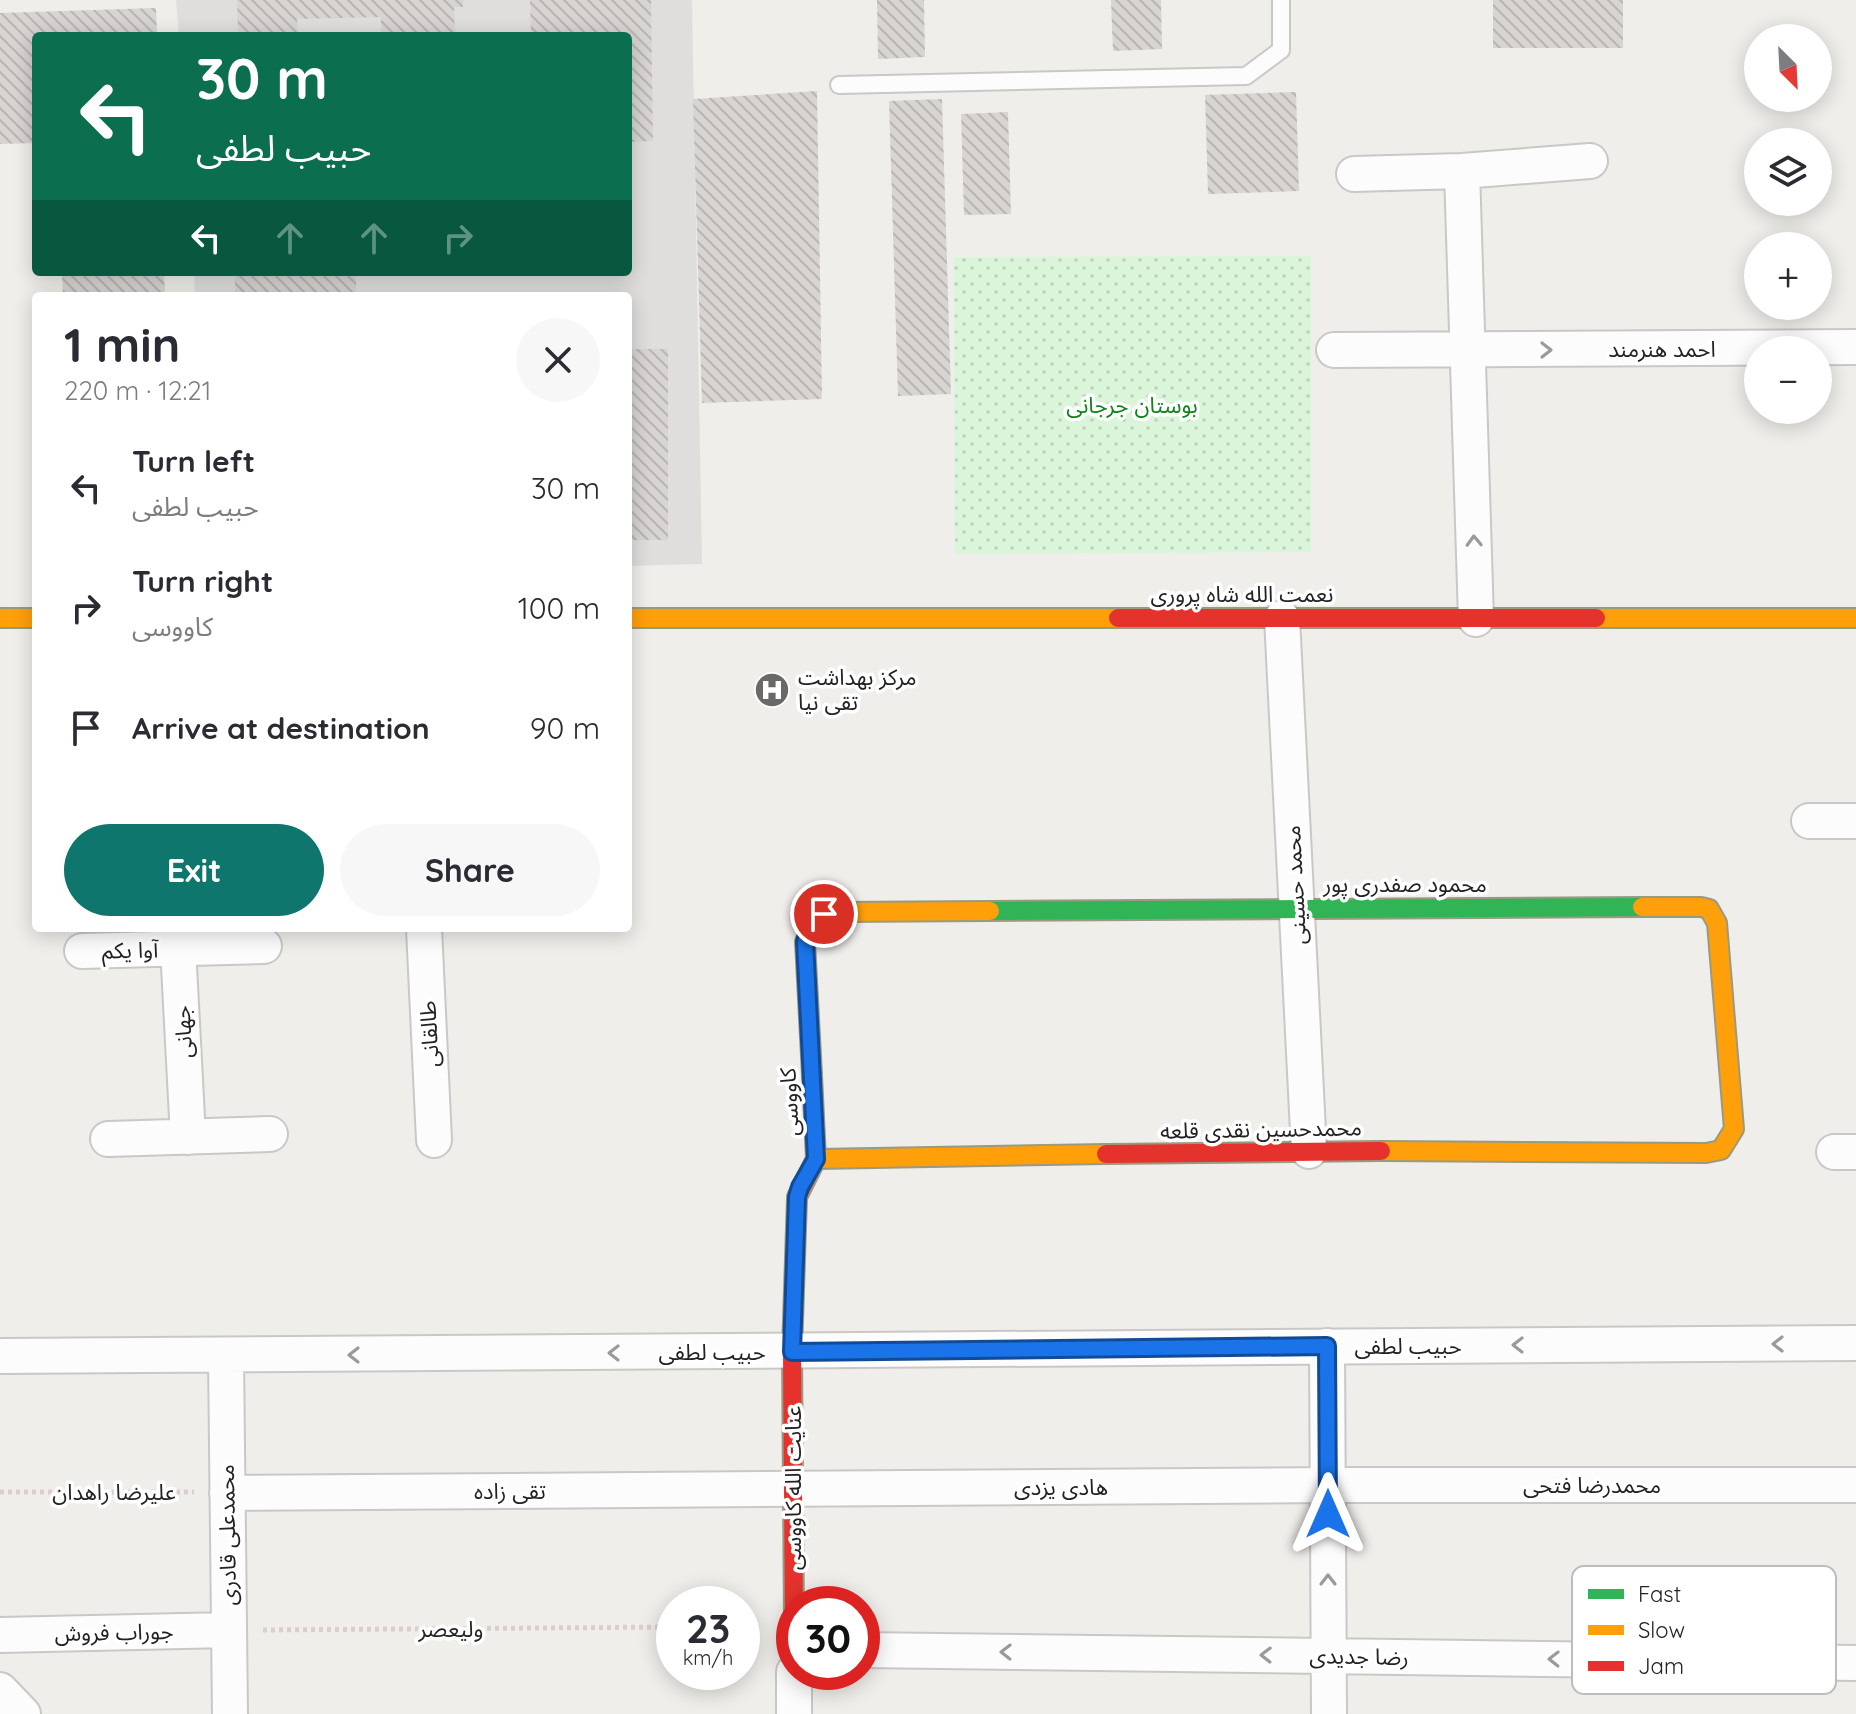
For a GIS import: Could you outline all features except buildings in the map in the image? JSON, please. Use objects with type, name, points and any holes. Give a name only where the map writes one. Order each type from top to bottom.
[{"type":"street","points":[[1354,174],[1462,171],[1590,161]]},
{"type":"street","points":[[1462,171],[1476,619]]},
{"type":"street","name":"احمد هنرمند","points":[[1334,350],[1856,347]]},
{"type":"street","points":[[0,618],[32,618]]},
{"type":"street","name":"نعمت الله شاه پروری","points":[[632,618],[1856,618]]},
{"type":"street","name":"محمد حسینی","points":[[1282,618],[1309,1151]]},
{"type":"street","points":[[1809,821],[1856,821]]},
{"type":"street","name":"محمود صفدری پور","points":[[838,912],[1709,909],[1714,914],[1718,930],[1734,1129],[1721,1150],[1706,1153]]},
{"type":"street","name":"کاووسی","points":[[792,1352],[797,1197],[816,1159],[805,942],[815,921],[824,914],[838,912]]},
{"type":"street","name":"طالقانی","points":[[424,932],[434,1140]]},
{"type":"street","name":"آوا یکم","points":[[82,951],[178,938],[264,946]]},
{"type":"street","name":"جهانی","points":[[178,938],[188,1137]]},
{"type":"street","points":[[108,1139],[270,1134]]},
{"type":"street","name":"محمدحسین نقدی قلعه","points":[[816,1159],[1309,1151],[1706,1153]]},
{"type":"street","name":"حبیب لطفی","points":[[0,1356],[1856,1343]]},
{"type":"street","points":[[1327,1346],[1329,1714]]},
{"type":"street","name":"عنایت‌ الله کاووسی","points":[[792,1352],[794,1586]]},
{"type":"street","name":"محمدعلی قادری","points":[[226,1356],[230,1714]]},
{"type":"street","name":"محمدرضا فتحی","points":[[1328,1485],[1856,1485]]},
{"type":"street","name":"هادی یزدی","points":[[793,1489],[1328,1485]]},
{"type":"street","name":"تقی زاده","points":[[227,1493],[793,1489]]},
{"type":"street","name":"جوراب فروش","points":[[0,1635],[229,1630]]},
{"type":"street","name":"رضا جدیدی","points":[[880,1650],[1572,1659]]},
{"type":"street","name":"رضا جدیدی","points":[[1836,1663],[1856,1663]]},
{"type":"street","points":[[0,1690],[23,1714]]},
{"type":"street","name":"عنایت‌ الله کاووسی","points":[[794,1690],[794,1714]]},
{"type":"lane","points":[[839,85],[1246,76],[1281,50],[1281,0]]},
{"type":"path","name":"علیرضا راهدان","points":[[0,1492],[227,1493]]},
{"type":"path","name":"ولیعصر","points":[[229,1630],[656,1627]]},
{"type":"shaded area","points":[[176,0],[692,0],[702,564],[632,566],[632,292],[195,292],[194,276],[632,276],[632,32],[179,32]]},
{"type":"green space","name":"بوستان جرجانی","points":[[1311,256],[1311,552],[955,554],[954,257]]},
{"type":"traffic: fast","points":[[990,911],[1642,907]]},
{"type":"traffic: slow","points":[[0,618],[32,618]]},
{"type":"traffic: slow","points":[[632,618],[1118,618]]},
{"type":"traffic: slow","points":[[1596,618],[1856,618]]},
{"type":"traffic: slow","points":[[1381,1151],[1706,1153],[1721,1150],[1734,1129],[1717,923],[1709,909],[1701,907],[1642,907]]},
{"type":"traffic: slow","points":[[812,1075],[805,942],[816,921],[838,912],[990,911]]},
{"type":"traffic: slow","points":[[816,1159],[1106,1154]]},
{"type":"traffic: jam","points":[[1118,618],[1596,618]]},
{"type":"traffic: jam","points":[[794,1586],[792,1352],[797,1197],[816,1159],[812,1075]]},
{"type":"traffic: jam","points":[[1106,1154],[1381,1151]]},
{"type":"place","name":"مرکز بهداشت تقی نیا","points":[[772,690]]},
{"type":"route","points":[[824,914],[808,931],[805,942],[816,1159],[797,1197],[792,1352],[1327,1346],[1328,1514]]}]
